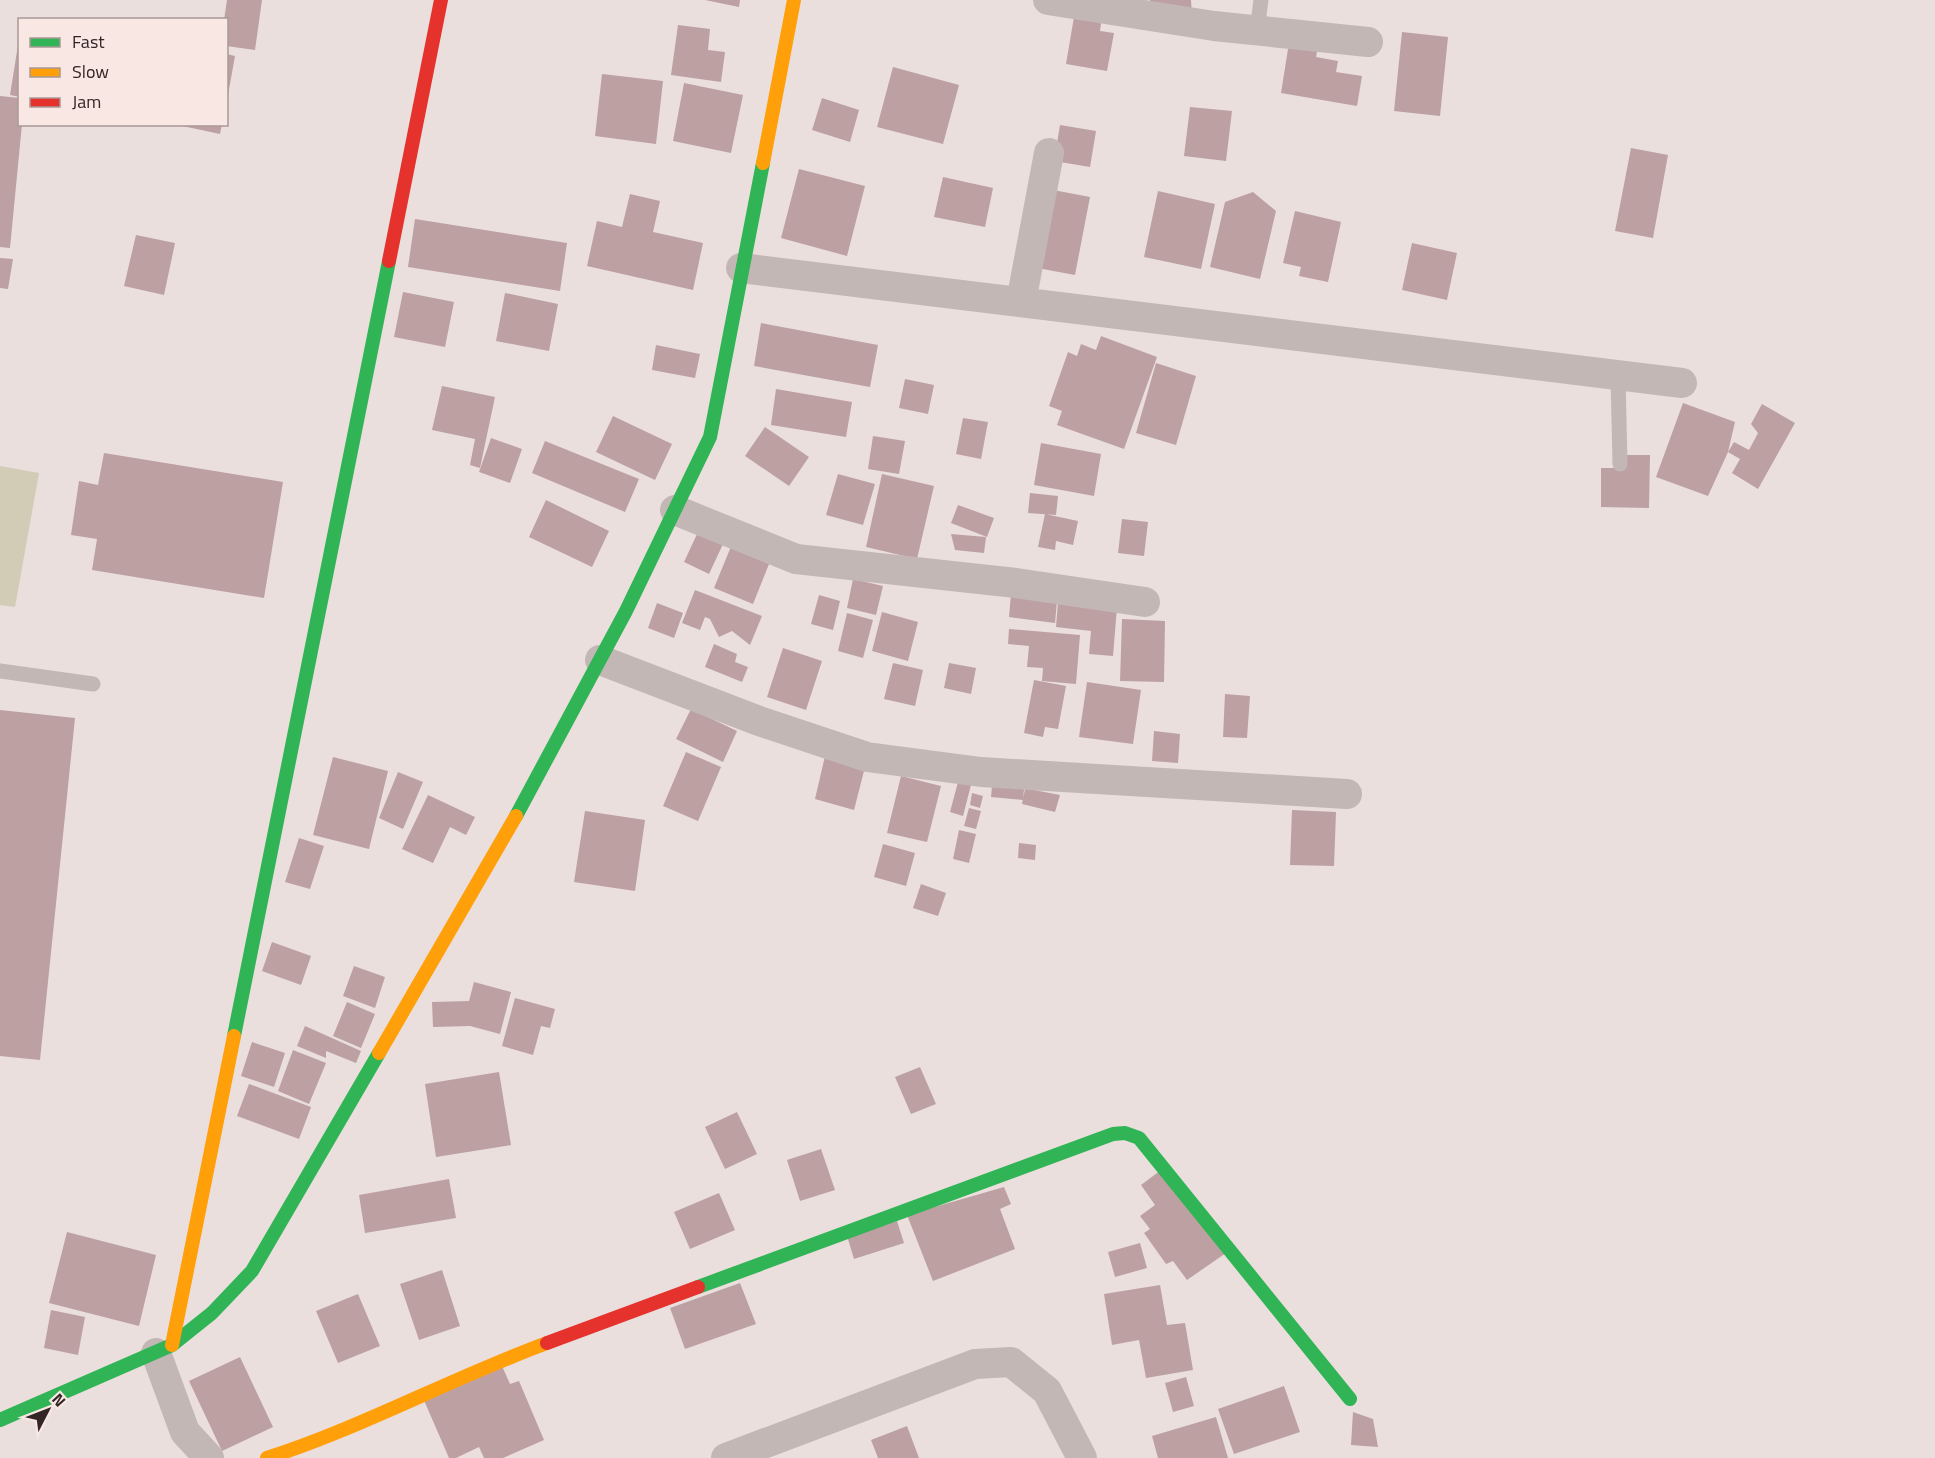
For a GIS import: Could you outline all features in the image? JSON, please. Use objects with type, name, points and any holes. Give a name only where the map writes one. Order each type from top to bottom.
[{"type":"street","points":[[209,1458],[185,1432],[164,1349],[441,0]]},
{"type":"street","points":[[0,1420],[164,1349],[212,1313],[252,1271],[500,847],[600,660],[710,437],[794,0]]},
{"type":"street","points":[[1048,0],[1257,30],[1368,42]]},
{"type":"street","points":[[1020,302],[1049,153]]},
{"type":"street","points":[[741,268],[1682,383]]},
{"type":"street","points":[[675,510],[796,559],[1016,583],[1145,602]]},
{"type":"street","points":[[600,660],[759,721],[867,757],[981,772],[1347,794]]},
{"type":"street","points":[[267,1458],[313,1443],[506,1359],[1113,1134],[1125,1133],[1139,1138],[1350,1399]]},
{"type":"street","points":[[726,1458],[975,1364],[1011,1362],[1047,1391],[1082,1458]]},
{"type":"lane","points":[[1257,30],[1261,0]]},
{"type":"lane","points":[[1618,375],[1620,464]]},
{"type":"lane","points":[[0,671],[93,684]]},
{"type":"shaded area","points":[[0,466],[39,473],[15,607],[0,605]]},
{"type":"building","points":[[227,0],[262,0],[255,50],[228,46],[228,18],[224,18]]},
{"type":"building","points":[[705,0],[740,0],[739,7]]},
{"type":"building","points":[[1150,0],[1191,0],[1192,15],[1151,18]]},
{"type":"building","points":[[1075,11],[1102,16],[1100,31],[1114,33],[1107,71],[1066,64]]},
{"type":"building","points":[[1292,24],[1321,29],[1316,57],[1338,61],[1336,72],[1362,76],[1357,106],[1281,93]]},
{"type":"building","points":[[678,25],[710,29],[708,50],[725,52],[721,82],[671,75]]},
{"type":"building","points":[[1402,32],[1448,37],[1440,116],[1394,111]]},
{"type":"building","points":[[18,45],[18,97],[10,95]]},
{"type":"building","points":[[228,54],[235,56],[228,95]]},
{"type":"building","points":[[893,67],[959,85],[943,144],[877,127]]},
{"type":"building","points":[[602,74],[663,81],[656,144],[595,136]]},
{"type":"building","points":[[684,83],[743,95],[731,153],[673,141]]},
{"type":"building","points":[[0,96],[18,98],[18,126],[22,126],[10,248],[0,247]]},
{"type":"building","points":[[822,98],[859,110],[850,142],[812,130]]},
{"type":"building","points":[[1190,107],[1232,111],[1226,161],[1184,156]]},
{"type":"building","points":[[1060,125],[1096,131],[1090,167],[1054,161]]},
{"type":"building","points":[[182,126],[222,126],[220,134]]},
{"type":"building","points":[[1631,148],[1668,155],[1653,238],[1615,231]]},
{"type":"building","points":[[799,169],[865,186],[847,256],[781,238]]},
{"type":"building","points":[[943,177],[993,188],[985,227],[934,217]]},
{"type":"building","points":[[1048,189],[1090,197],[1075,275],[1032,267]]},
{"type":"building","points":[[1158,191],[1215,204],[1201,269],[1144,257]]},
{"type":"building","points":[[1253,192],[1276,211],[1260,279],[1210,267],[1225,202]]},
{"type":"building","points":[[630,194],[660,201],[653,232],[703,243],[693,290],[587,266],[597,221],[622,227]]},
{"type":"building","points":[[1295,211],[1341,222],[1328,282],[1299,276],[1301,267],[1283,263]]},
{"type":"building","points":[[415,219],[567,243],[560,291],[408,267]]},
{"type":"building","points":[[136,235],[175,243],[164,295],[124,286]]},
{"type":"building","points":[[1412,243],[1457,253],[1447,300],[1402,290]]},
{"type":"building","points":[[0,258],[13,259],[8,289],[0,288]]},
{"type":"building","points":[[403,292],[454,302],[445,347],[394,337]]},
{"type":"building","points":[[505,293],[558,304],[549,351],[496,341]]},
{"type":"building","points":[[761,323],[878,345],[870,387],[754,366]]},
{"type":"building","points":[[1101,336],[1157,357],[1124,449],[1057,425],[1062,411],[1049,406],[1068,352],[1077,356],[1081,344],[1096,350]]},
{"type":"building","points":[[656,345],[700,354],[695,378],[652,370]]},
{"type":"building","points":[[1156,363],[1196,376],[1176,445],[1136,433]]},
{"type":"building","points":[[905,379],[934,385],[928,414],[899,408]]},
{"type":"building","points":[[442,386],[495,397],[480,468],[470,465],[475,439],[432,430]]},
{"type":"building","points":[[776,389],[852,402],[846,437],[771,425]]},
{"type":"building","points":[[1683,403],[1735,422],[1728,452],[1708,496],[1656,477]]},
{"type":"building","points":[[1762,404],[1795,423],[1758,489],[1732,473],[1740,459],[1728,452],[1734,442],[1749,450],[1758,433],[1751,424]]},
{"type":"building","points":[[613,416],[672,444],[655,480],[596,452]]},
{"type":"building","points":[[963,418],[988,422],[981,459],[956,454]]},
{"type":"building","points":[[765,427],[809,457],[789,486],[745,456]]},
{"type":"building","points":[[873,436],[905,441],[899,474],[868,469]]},
{"type":"building","points":[[491,438],[522,449],[510,483],[479,472]]},
{"type":"building","points":[[545,441],[639,479],[625,512],[532,473]]},
{"type":"building","points":[[1041,443],[1101,454],[1094,496],[1034,485]]},
{"type":"building","points":[[104,453],[283,482],[264,598],[92,570],[97,539],[71,535],[79,481],[98,485]]},
{"type":"building","points":[[1625,455],[1650,455],[1649,508],[1601,507],[1601,468],[1625,468]]},
{"type":"building","points":[[838,474],[875,484],[863,525],[826,515]]},
{"type":"building","points":[[882,474],[934,486],[917,559],[866,547]]},
{"type":"building","points":[[1030,493],[1058,496],[1056,515],[1028,513]]},
{"type":"building","points":[[546,500],[609,531],[592,567],[529,537]]},
{"type":"building","points":[[958,505],[994,518],[987,537],[951,523]]},
{"type":"building","points":[[1045,514],[1078,521],[1073,545],[1056,541],[1055,550],[1038,547]]},
{"type":"building","points":[[1122,519],[1148,522],[1144,556],[1118,553]]},
{"type":"building","points":[[698,532],[723,544],[709,574],[684,562]]},
{"type":"building","points":[[951,534],[986,537],[984,553],[955,550]]},
{"type":"building","points":[[732,544],[771,559],[753,604],[714,588]]},
{"type":"building","points":[[853,579],[883,586],[876,615],[847,608]]},
{"type":"building","points":[[695,590],[762,616],[750,645],[732,631],[719,637],[710,619],[705,617],[700,630],[682,623]]},
{"type":"building","points":[[1011,594],[1057,601],[1055,623],[1009,617]]},
{"type":"building","points":[[819,595],[840,601],[833,630],[811,624]]},
{"type":"building","points":[[1058,602],[1117,607],[1113,656],[1089,654],[1091,631],[1056,627]]},
{"type":"building","points":[[657,603],[683,613],[674,638],[648,628]]},
{"type":"building","points":[[882,612],[918,622],[908,661],[872,651]]},
{"type":"building","points":[[847,613],[873,620],[863,658],[838,651]]},
{"type":"building","points":[[1122,619],[1165,621],[1164,682],[1120,681]]},
{"type":"building","points":[[1009,629],[1080,635],[1076,684],[1042,681],[1043,668],[1027,667],[1029,646],[1008,644]]},
{"type":"building","points":[[714,644],[737,654],[735,662],[748,667],[742,682],[705,667]]},
{"type":"building","points":[[783,648],[822,661],[806,710],[767,697]]},
{"type":"building","points":[[893,663],[923,670],[915,706],[884,699]]},
{"type":"building","points":[[949,663],[976,668],[971,694],[944,688]]},
{"type":"building","points":[[1034,680],[1066,686],[1058,729],[1045,727],[1043,737],[1024,733]]},
{"type":"building","points":[[1087,682],[1141,690],[1133,744],[1079,737]]},
{"type":"building","points":[[1225,694],[1250,696],[1247,738],[1223,737]]},
{"type":"building","points":[[691,709],[737,731],[723,762],[676,739]]},
{"type":"building","points":[[0,710],[75,718],[40,1060],[0,1056]]},
{"type":"building","points":[[1154,731],[1180,734],[1178,763],[1152,761]]},
{"type":"building","points":[[686,752],[721,767],[698,821],[663,806]]},
{"type":"building","points":[[825,756],[865,767],[854,810],[815,799]]},
{"type":"building","points":[[333,757],[388,771],[369,849],[313,835]]},
{"type":"building","points":[[398,772],[423,782],[403,829],[379,818]]},
{"type":"building","points":[[993,775],[1025,779],[1023,800],[991,797]]},
{"type":"building","points":[[901,776],[941,786],[927,842],[887,833]]},
{"type":"building","points":[[1027,779],[1034,790],[1060,795],[1055,812],[1022,804]]},
{"type":"building","points":[[958,782],[971,785],[963,816],[950,812]]},
{"type":"building","points":[[972,793],[983,796],[980,808],[970,805]]},
{"type":"building","points":[[428,795],[475,817],[466,835],[450,827],[433,863],[402,849]]},
{"type":"building","points":[[969,808],[981,811],[976,829],[964,826]]},
{"type":"building","points":[[1292,810],[1336,812],[1334,866],[1290,865]]},
{"type":"building","points":[[585,811],[645,820],[635,891],[574,882]]},
{"type":"building","points":[[959,830],[976,834],[969,863],[953,859]]},
{"type":"building","points":[[299,838],[324,846],[310,889],[285,882]]},
{"type":"building","points":[[1019,843],[1036,845],[1035,860],[1018,858]]},
{"type":"building","points":[[883,844],[915,853],[906,886],[874,877]]},
{"type":"building","points":[[921,884],[946,893],[938,916],[913,908]]},
{"type":"building","points":[[272,942],[311,956],[301,985],[262,971]]},
{"type":"building","points":[[354,966],[385,977],[375,1008],[343,996]]},
{"type":"building","points":[[474,982],[511,992],[500,1034],[470,1026],[433,1027],[432,1002],[469,1001]]},
{"type":"building","points":[[515,998],[555,1009],[550,1028],[541,1026],[533,1055],[502,1046]]},
{"type":"building","points":[[347,1002],[375,1014],[361,1048],[333,1036]]},
{"type":"building","points":[[305,1026],[361,1051],[356,1063],[326,1051],[326,1058],[297,1046]]},
{"type":"building","points":[[252,1042],[285,1053],[274,1087],[241,1076]]},
{"type":"building","points":[[293,1050],[326,1063],[309,1104],[278,1091]]},
{"type":"building","points":[[920,1067],[936,1104],[911,1114],[895,1077]]},
{"type":"building","points":[[499,1072],[511,1145],[436,1157],[425,1084]]},
{"type":"building","points":[[249,1084],[311,1107],[299,1139],[237,1116]]},
{"type":"building","points":[[737,1112],[757,1154],[725,1169],[705,1127]]},
{"type":"building","points":[[821,1149],[835,1190],[800,1201],[787,1160]]},
{"type":"building","points":[[1165,1167],[1226,1253],[1187,1280],[1173,1261],[1166,1264],[1144,1233],[1150,1229],[1140,1216],[1155,1205],[1141,1185]]},
{"type":"building","points":[[449,1179],[456,1218],[365,1233],[359,1195]]},
{"type":"building","points":[[1004,1187],[1011,1204],[1000,1209],[1015,1249],[933,1281],[907,1215]]},
{"type":"building","points":[[719,1193],[735,1230],[690,1249],[674,1212]]},
{"type":"building","points":[[897,1221],[904,1243],[854,1259],[847,1236]]},
{"type":"building","points":[[67,1232],[156,1255],[139,1326],[49,1303]]},
{"type":"building","points":[[1140,1243],[1147,1268],[1115,1277],[1108,1252]]},
{"type":"building","points":[[442,1270],[460,1326],[419,1340],[400,1284]]},
{"type":"building","points":[[740,1283],[756,1324],[685,1349],[670,1308]]},
{"type":"building","points":[[1160,1285],[1167,1325],[1185,1323],[1193,1370],[1146,1378],[1139,1340],[1112,1345],[1104,1294]]},
{"type":"building","points":[[358,1294],[380,1346],[338,1363],[316,1311]]},
{"type":"building","points":[[51,1310],[85,1317],[78,1355],[44,1348]]},
{"type":"building","points":[[240,1357],[273,1427],[222,1451],[189,1381]]},
{"type":"building","points":[[498,1357],[510,1384],[519,1381],[544,1440],[503,1458],[484,1458],[479,1447],[456,1458],[449,1458],[423,1398]]},
{"type":"building","points":[[1186,1377],[1194,1406],[1173,1412],[1165,1383]]},
{"type":"building","points":[[1284,1386],[1300,1432],[1234,1454],[1218,1409]]},
{"type":"building","points":[[1353,1412],[1373,1419],[1378,1447],[1351,1445]]},
{"type":"building","points":[[1216,1417],[1228,1458],[1158,1458],[1152,1436]]},
{"type":"building","points":[[907,1426],[919,1458],[878,1458],[871,1440]]},
{"type":"traffic: fast","points":[[516,816],[626,611],[710,437],[763,163]]},
{"type":"traffic: fast","points":[[234,1036],[389,261]]},
{"type":"traffic: fast","points":[[0,1420],[172,1345],[212,1313],[252,1271],[379,1053]]},
{"type":"traffic: fast","points":[[698,1287],[1113,1134],[1125,1133],[1139,1138],[1350,1399]]},
{"type":"traffic: slow","points":[[763,163],[794,0]]},
{"type":"traffic: slow","points":[[379,1053],[516,816]]},
{"type":"traffic: slow","points":[[172,1345],[234,1036]]},
{"type":"traffic: slow","points":[[267,1458],[338,1432],[547,1343]]},
{"type":"traffic: jam","points":[[389,261],[441,0]]},
{"type":"traffic: jam","points":[[547,1343],[698,1287]]}]
